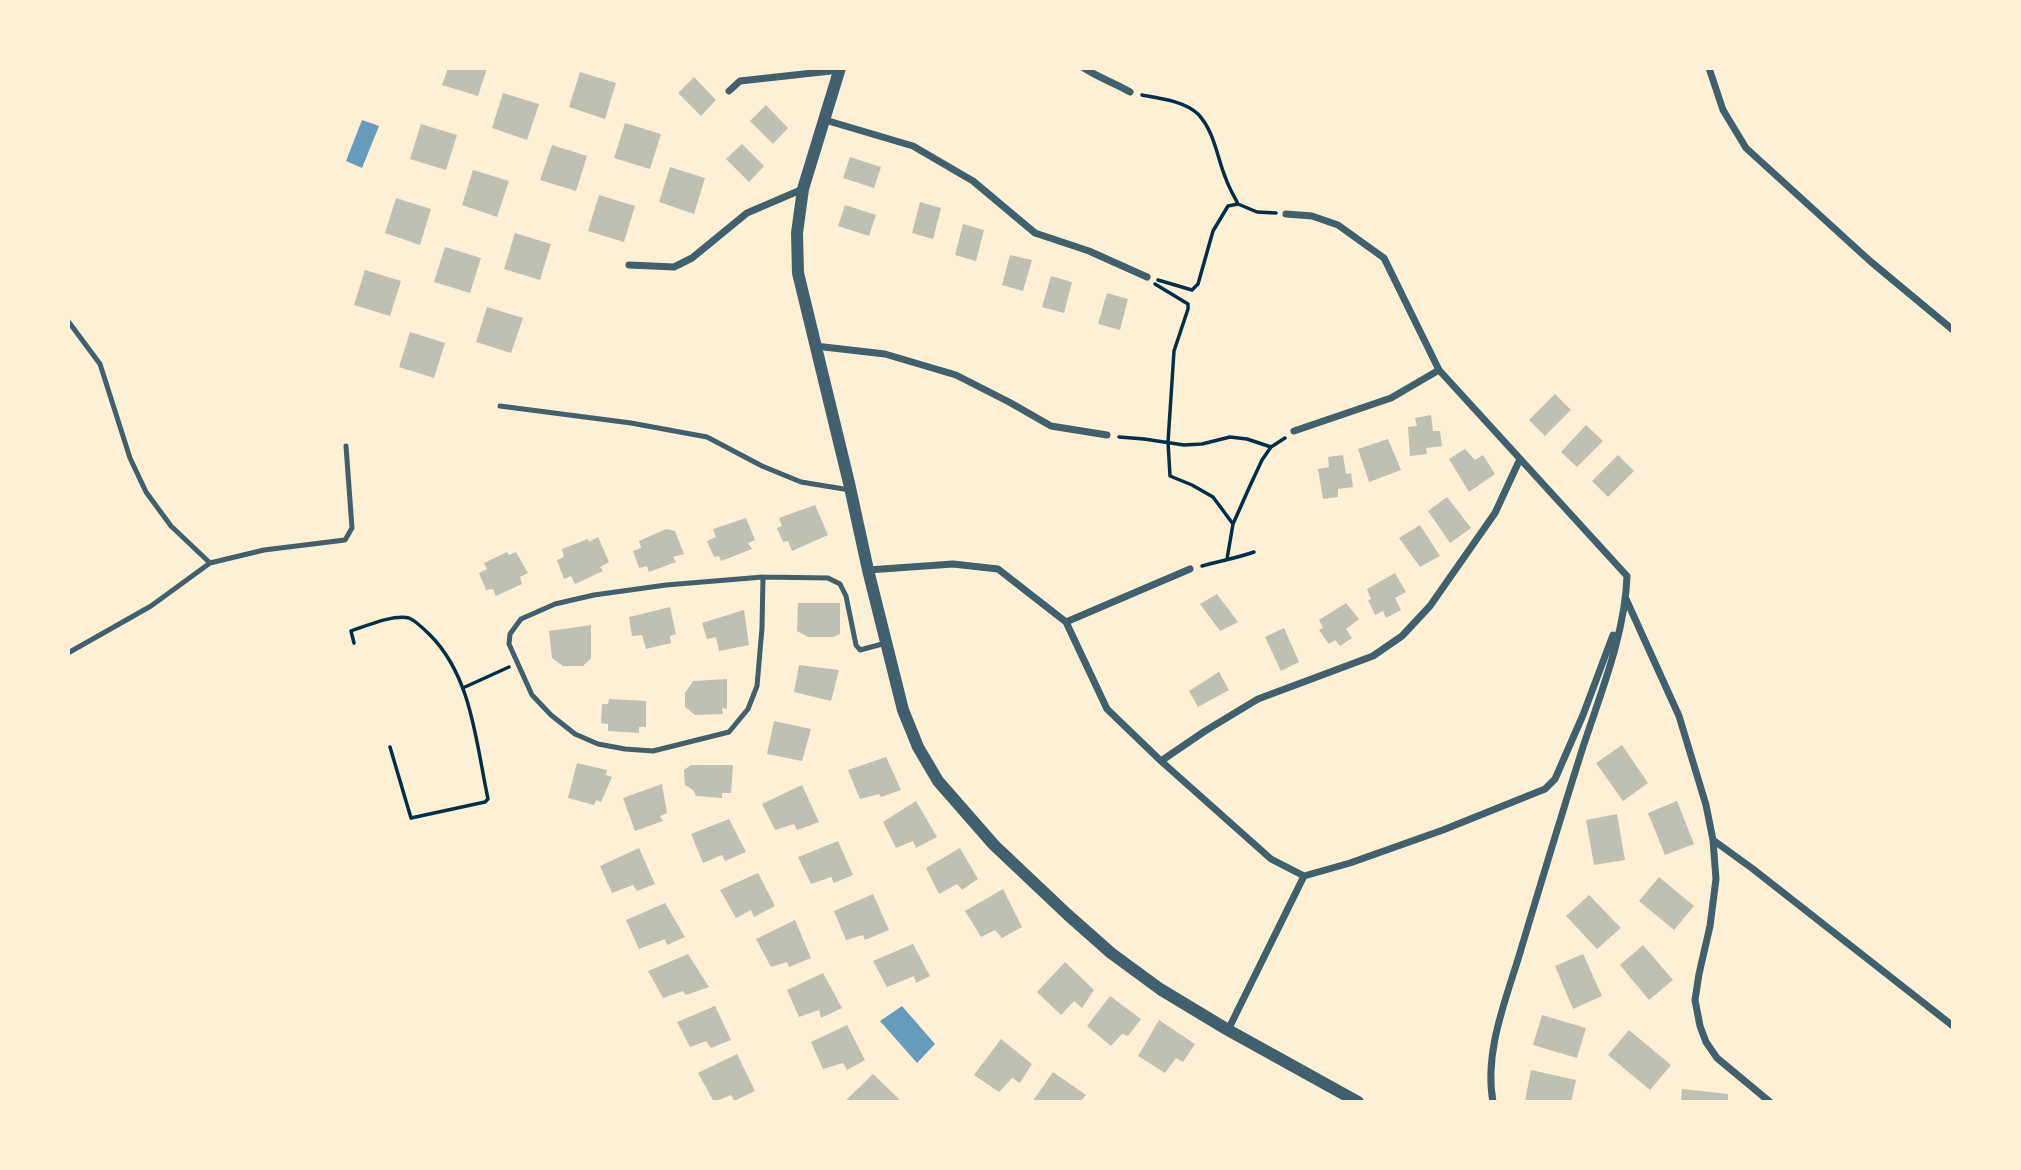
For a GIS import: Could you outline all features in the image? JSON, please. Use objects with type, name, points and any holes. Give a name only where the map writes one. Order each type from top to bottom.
[{"type":"street","points":[[1084,68],[1130,92]]},
{"type":"street","points":[[1709,68],[1723,110],[1746,148],[1870,261],[1953,330]]},
{"type":"street","points":[[729,91],[740,82],[840,69],[803,189],[797,233],[798,273],[903,710],[918,747],[938,780],[994,845],[1111,953],[1160,989],[1350,1100]]},
{"type":"street","points":[[825,120],[913,146],[973,181],[1035,233],[1089,251],[1147,277]]},
{"type":"street","points":[[629,265],[674,267],[692,258],[747,213],[803,189]]},
{"type":"street","points":[[1286,214],[1312,216],[1338,226],[1384,258],[1438,370],[1627,576],[1626,598],[1609,666],[1505,1003],[1492,1059],[1493,1102]]},
{"type":"street","points":[[815,346],[885,354],[956,375],[1009,401],[1051,426],[1107,435]]},
{"type":"street","points":[[1294,431],[1391,398],[1438,370]]},
{"type":"street","points":[[1161,761],[1258,699],[1373,656],[1402,636],[1430,606],[1495,513],[1520,459]]},
{"type":"street","points":[[868,570],[953,564],[998,569],[1066,622],[1107,709],[1271,859],[1304,876],[1350,863],[1443,830],[1545,789],[1555,779],[1583,715],[1626,598]]},
{"type":"street","points":[[1066,622],[1190,569]]},
{"type":"street","points":[[1626,598],[1679,716],[1706,805],[1713,840],[1716,879],[1710,926],[1695,1000],[1706,1042],[1717,1058],[1770,1102]]},
{"type":"street","points":[[1713,840],[1953,1026]]},
{"type":"street","points":[[1228,1030],[1304,876]]},
{"type":"lane","points":[[68,321],[100,364],[131,458],[146,492],[171,526],[210,563]]},
{"type":"lane","points":[[500,406],[631,423],[707,437],[762,466],[801,482],[850,489]]},
{"type":"lane","points":[[68,653],[152,606],[210,563],[264,550],[345,540],[352,528],[346,446]]},
{"type":"lane","points":[[763,577],[757,686],[748,709],[729,732],[653,751],[598,744],[575,734],[532,695],[509,644],[510,634],[521,619],[539,610],[594,595],[666,585],[763,577],[828,578],[840,584],[846,596],[856,645],[860,650],[886,643]]},
{"type":"path","points":[[1130,92],[1180,104],[1197,114],[1208,129],[1225,178],[1238,204]]},
{"type":"path","points":[[1179,299],[1198,284],[1213,231],[1228,206],[1238,204],[1257,212],[1286,214]]},
{"type":"path","points":[[1147,277],[1192,290]]},
{"type":"path","points":[[1147,277],[1159,288],[1188,304],[1174,351],[1168,442],[1170,476],[1213,497],[1233,524]]},
{"type":"path","points":[[1227,559],[1233,524],[1262,460],[1271,447],[1294,431]]},
{"type":"path","points":[[1107,435],[1184,445],[1230,437],[1271,447]]},
{"type":"path","points":[[1190,569],[1237,558],[1254,551]]},
{"type":"path","points":[[354,643],[351,631],[396,617],[410,619],[442,647],[464,688],[488,799],[485,802],[411,818],[390,747]]},
{"type":"path","points":[[464,688],[516,663]]},
{"type":"water","points":[[362,120],[379,126],[362,168],[346,161]]},
{"type":"water","points":[[902,1006],[935,1044],[917,1063],[880,1021]]},
{"type":"building","points":[[448,68],[487,68],[478,96],[442,85]]},
{"type":"building","points":[[580,72],[616,83],[605,119],[569,107]]},
{"type":"building","points":[[694,77],[716,100],[701,116],[678,93]]},
{"type":"building","points":[[503,93],[539,104],[527,140],[492,128]]},
{"type":"building","points":[[766,105],[788,128],[773,144],[750,121]]},
{"type":"building","points":[[625,123],[661,134],[650,169],[614,158]]},
{"type":"building","points":[[421,124],[457,135],[446,170],[410,159]]},
{"type":"building","points":[[742,144],[764,166],[749,182],[726,159]]},
{"type":"building","points":[[552,145],[587,156],[576,191],[540,180]]},
{"type":"building","points":[[850,157],[881,167],[874,188],[843,178]]},
{"type":"building","points":[[670,167],[705,178],[694,214],[659,202]]},
{"type":"building","points":[[473,170],[509,181],[497,217],[462,205]]},
{"type":"building","points":[[599,195],[635,206],[624,242],[588,231]]},
{"type":"building","points":[[396,198],[431,209],[420,245],[385,233]]},
{"type":"building","points":[[920,202],[941,208],[933,239],[912,233]]},
{"type":"building","points":[[845,205],[876,215],[869,236],[838,226]]},
{"type":"building","points":[[963,224],[984,230],[976,261],[955,255]]},
{"type":"building","points":[[515,233],[551,244],[540,280],[504,269]]},
{"type":"building","points":[[445,247],[481,258],[470,293],[434,282]]},
{"type":"building","points":[[1010,255],[1032,260],[1023,291],[1002,285]]},
{"type":"building","points":[[365,270],[401,281],[390,316],[354,305]]},
{"type":"building","points":[[1051,276],[1072,282],[1064,313],[1042,307]]},
{"type":"building","points":[[1107,293],[1128,299],[1120,330],[1098,324]]},
{"type":"building","points":[[487,307],[523,318],[511,353],[476,342]]},
{"type":"building","points":[[410,332],[445,343],[434,378],[399,367]]},
{"type":"building","points":[[1555,394],[1571,410],[1545,436],[1529,420]]},
{"type":"building","points":[[1431,415],[1433,431],[1440,431],[1442,446],[1426,448],[1427,454],[1410,456],[1408,427],[1417,426],[1415,418]]},
{"type":"building","points":[[1586,425],[1603,441],[1577,467],[1561,452]]},
{"type":"building","points":[[1388,439],[1401,470],[1369,482],[1358,449]]},
{"type":"building","points":[[1465,449],[1475,460],[1483,455],[1495,474],[1469,492],[1449,459]]},
{"type":"building","points":[[1343,455],[1346,474],[1351,473],[1353,487],[1338,489],[1338,497],[1323,499],[1318,469],[1329,467],[1328,457]]},
{"type":"building","points":[[1618,455],[1634,471],[1608,497],[1592,481]]},
{"type":"building","points":[[1447,497],[1471,528],[1450,543],[1428,511]]},
{"type":"building","points":[[815,505],[828,535],[792,551],[788,541],[783,542],[777,528],[782,526],[779,518]]},
{"type":"building","points":[[746,518],[755,540],[748,543],[752,549],[721,561],[719,556],[714,557],[707,541],[716,537],[713,529]]},
{"type":"building","points":[[1420,525],[1440,556],[1420,567],[1399,538]]},
{"type":"building","points":[[666,529],[675,531],[684,554],[673,557],[676,562],[649,572],[647,566],[639,568],[633,551],[641,548],[639,541]]},
{"type":"building","points":[[598,537],[609,562],[600,567],[603,571],[575,584],[571,576],[564,579],[557,560],[564,557],[562,549]]},
{"type":"building","points":[[507,552],[509,555],[516,552],[528,573],[520,577],[522,584],[496,596],[493,589],[486,590],[479,573],[487,569],[484,563]]},
{"type":"building","points":[[1395,573],[1406,592],[1395,598],[1401,610],[1386,618],[1383,611],[1375,615],[1368,600],[1371,599],[1367,589]]},
{"type":"building","points":[[1217,594],[1238,622],[1220,631],[1200,604]]},
{"type":"building","points":[[798,603],[840,603],[840,634],[833,637],[808,637],[797,631]]},
{"type":"building","points":[[1346,603],[1359,619],[1346,629],[1352,638],[1340,646],[1335,640],[1329,644],[1319,630],[1323,628],[1319,620]]},
{"type":"building","points":[[670,607],[676,634],[670,636],[671,643],[646,649],[642,635],[632,636],[629,617]]},
{"type":"building","points":[[744,610],[749,645],[719,651],[716,637],[707,639],[702,623]]},
{"type":"building","points":[[591,625],[591,658],[583,666],[563,666],[552,658],[549,631]]},
{"type":"building","points":[[1284,628],[1299,662],[1281,671],[1265,637]]},
{"type":"building","points":[[799,665],[839,670],[831,701],[794,692]]},
{"type":"building","points":[[1219,672],[1229,690],[1198,707],[1189,691]]},
{"type":"building","points":[[727,679],[727,709],[722,708],[723,714],[695,715],[685,707],[685,693],[693,681]]},
{"type":"building","points":[[609,699],[646,701],[646,727],[639,727],[639,733],[608,731],[608,724],[601,723],[602,704],[608,704]]},
{"type":"building","points":[[774,721],[811,729],[802,761],[767,754]]},
{"type":"building","points":[[1622,745],[1648,783],[1623,801],[1596,763]]},
{"type":"building","points":[[886,757],[901,790],[881,797],[879,794],[860,799],[848,770]]},
{"type":"building","points":[[577,763],[607,770],[606,775],[612,777],[601,802],[596,800],[594,805],[568,798]]},
{"type":"building","points":[[691,765],[733,765],[731,793],[722,793],[722,798],[696,796],[693,790],[685,785],[684,770]]},
{"type":"building","points":[[662,784],[667,813],[660,816],[663,821],[635,831],[623,798]]},
{"type":"building","points":[[802,785],[819,822],[797,830],[794,824],[775,830],[762,804]]},
{"type":"building","points":[[916,801],[937,837],[916,848],[913,841],[896,848],[883,822]]},
{"type":"building","points":[[1677,801],[1694,844],[1665,855],[1648,813]]},
{"type":"building","points":[[1617,814],[1625,860],[1594,865],[1586,820]]},
{"type":"building","points":[[729,819],[746,852],[725,861],[722,855],[703,863],[691,834]]},
{"type":"building","points":[[838,841],[853,875],[834,883],[831,877],[811,884],[798,857]]},
{"type":"building","points":[[639,848],[655,884],[637,891],[633,885],[612,893],[600,866]]},
{"type":"building","points":[[960,848],[978,879],[962,890],[957,884],[939,894],[926,868]]},
{"type":"building","points":[[758,873],[775,906],[754,917],[751,910],[736,918],[720,890]]},
{"type":"building","points":[[1659,877],[1694,906],[1674,930],[1639,901]]},
{"type":"building","points":[[1003,889],[1022,927],[1002,938],[995,930],[981,937],[965,911]]},
{"type":"building","points":[[873,894],[889,930],[865,940],[863,935],[846,940],[834,911]]},
{"type":"building","points":[[1589,895],[1621,928],[1597,949],[1566,916]]},
{"type":"building","points":[[665,903],[685,937],[667,945],[665,939],[639,949],[626,920]]},
{"type":"building","points":[[795,920],[811,958],[789,967],[787,962],[771,967],[756,939]]},
{"type":"building","points":[[913,944],[930,976],[916,983],[914,976],[887,987],[873,961]]},
{"type":"building","points":[[1643,945],[1673,980],[1649,1000],[1620,965]]},
{"type":"building","points":[[688,954],[709,987],[686,995],[683,991],[663,998],[648,971]]},
{"type":"building","points":[[1583,954],[1602,996],[1573,1009],[1555,966]]},
{"type":"building","points":[[1065,962],[1094,990],[1082,1008],[1074,1001],[1061,1015],[1037,992]]},
{"type":"building","points":[[823,973],[842,1008],[821,1018],[819,1010],[799,1017],[787,990]]},
{"type":"building","points":[[1110,996],[1141,1019],[1128,1036],[1122,1034],[1111,1046],[1087,1026]]},
{"type":"building","points":[[715,1006],[731,1040],[711,1048],[706,1041],[690,1047],[677,1022]]},
{"type":"building","points":[[1542,1015],[1586,1028],[1577,1058],[1533,1045]]},
{"type":"building","points":[[1159,1020],[1195,1044],[1183,1062],[1176,1058],[1165,1073],[1138,1056]]},
{"type":"building","points":[[847,1025],[865,1060],[847,1070],[843,1063],[823,1069],[811,1042]]},
{"type":"building","points":[[1629,1030],[1671,1065],[1650,1090],[1608,1055]]},
{"type":"building","points":[[1001,1039],[1032,1064],[1020,1083],[1012,1078],[999,1092],[974,1075]]},
{"type":"building","points":[[737,1054],[755,1091],[734,1101],[731,1095],[714,1102],[698,1073]]},
{"type":"building","points":[[1531,1070],[1576,1080],[1571,1102],[1525,1101]]},
{"type":"building","points":[[1053,1072],[1086,1095],[1080,1102],[1032,1102]]},
{"type":"building","points":[[873,1074],[902,1102],[844,1102]]},
{"type":"building","points":[[1682,1089],[1728,1094],[1728,1102],[1681,1102]]}]
